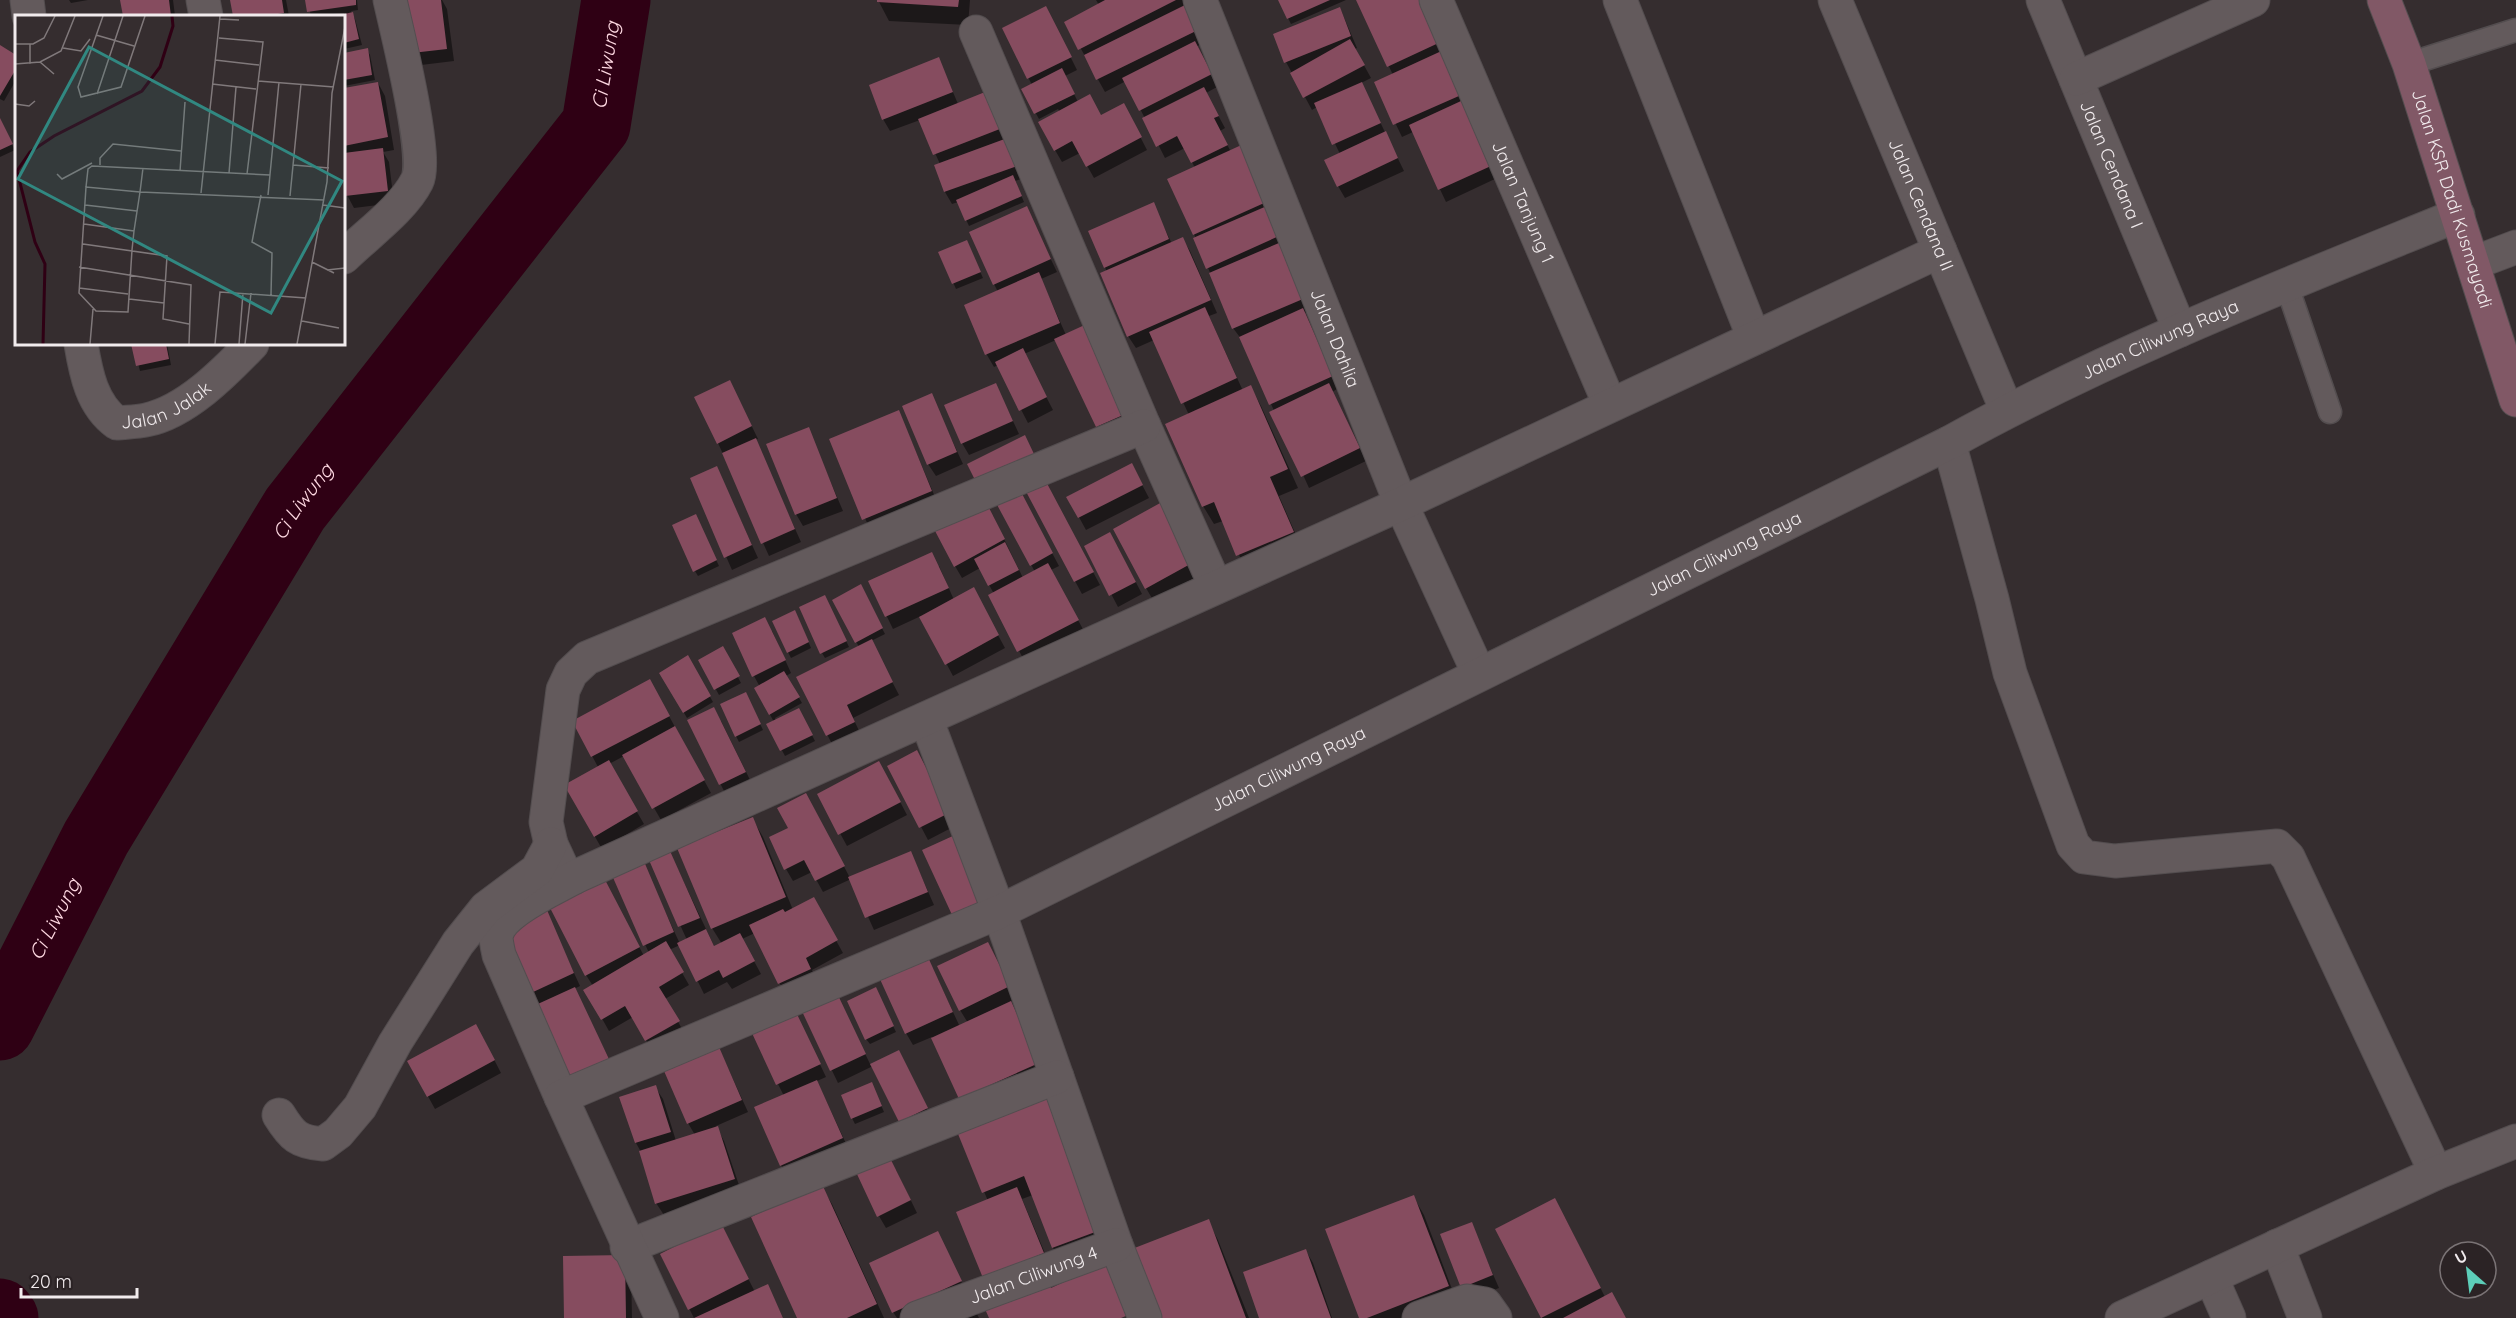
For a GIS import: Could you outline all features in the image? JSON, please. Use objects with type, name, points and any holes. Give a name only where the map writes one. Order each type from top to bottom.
[{"type":"main road","name":"Jalan KSR Dadi Kusmayadi","points":[[2384,0],[2409,64],[2516,400]]},
{"type":"street","points":[[27,0],[29,15]]},
{"type":"street","points":[[203,0],[206,15]]},
{"type":"street","points":[[345,256],[408,196],[419,178],[420,148],[390,0]]},
{"type":"street","name":"Jalan Dahlia","points":[[1200,0],[1401,504],[1479,674]]},
{"type":"street","name":"Jalan Tanjung 1","points":[[1436,0],[1610,405]]},
{"type":"street","points":[[1620,0],[1754,338]]},
{"type":"street","name":"Jalan Cendana II","points":[[1835,0],[2007,411]]},
{"type":"street","name":"Jalan Cendana I","points":[[2043,0],[2180,330]]},
{"type":"street","points":[[2076,79],[2253,0]]},
{"type":"street","points":[[976,32],[1144,426],[1216,587]]},
{"type":"street","name":"Jalan Ciliwung Raya","points":[[561,1097],[999,912],[1949,443],[2007,411],[2180,330],[2458,215]]},
{"type":"street","points":[[2474,263],[2516,247]]},
{"type":"street","points":[[662,1318],[627,1247],[499,955],[496,936],[504,920],[575,877],[1401,504],[1940,251]]},
{"type":"street","name":"Jalan Jalak","points":[[81,345],[96,401],[104,414],[117,423],[147,420],[169,411],[210,387],[251,345]]},
{"type":"street","points":[[575,877],[564,872],[551,844],[546,822],[562,690],[571,673],[587,658],[1144,426]]},
{"type":"street","points":[[1949,443],[2010,673],[2073,845],[2084,857],[2115,861],[2277,846],[2288,857],[2436,1173]]},
{"type":"street","points":[[926,719],[999,912],[1116,1245],[1145,1318]]},
{"type":"street","points":[[279,1115],[291,1134],[307,1143],[323,1144],[338,1133],[360,1107],[395,1043],[458,943],[486,908],[537,870],[551,844]]},
{"type":"street","points":[[627,1247],[1057,1077]]},
{"type":"street","points":[[2122,1318],[2436,1173],[2516,1141]]},
{"type":"street","name":"Jalan Ciliwung 4","points":[[917,1318],[1116,1245]]},
{"type":"street","points":[[2277,1246],[2306,1318]]},
{"type":"street","points":[[2211,1277],[2229,1318]]},
{"type":"street","points":[[1419,1318],[1467,1301],[1485,1304],[1495,1318]]},
{"type":"lane","points":[[2409,64],[2516,30]]},
{"type":"lane","points":[[2287,286],[2330,412]]},
{"type":"building","points":[[120,0],[169,0],[171,15],[123,15]]},
{"type":"building","points":[[230,0],[282,0],[284,13],[233,15]]},
{"type":"building","points":[[305,0],[356,0],[356,5],[307,12]]},
{"type":"building","points":[[405,0],[441,0],[447,49],[412,53]]},
{"type":"building","points":[[877,0],[959,0],[958,7],[877,2]]},
{"type":"building","points":[[1105,0],[1176,0],[1078,50],[1064,22]]},
{"type":"building","points":[[1278,0],[1330,0],[1287,19]]},
{"type":"building","points":[[1356,0],[1426,0],[1445,40],[1387,67]]},
{"type":"building","points":[[1185,5],[1198,30],[1096,80],[1084,55]]},
{"type":"building","points":[[1046,6],[1072,57],[1027,79],[1002,28]]},
{"type":"building","points":[[1340,7],[1351,36],[1284,63],[1273,34]]},
{"type":"building","points":[[353,12],[359,39],[345,43],[345,15],[340,15]]},
{"type":"building","points":[[1350,39],[1365,65],[1303,98],[1290,73]]},
{"type":"building","points":[[1195,41],[1212,74],[1139,111],[1122,78]]},
{"type":"building","points":[[0,45],[15,54],[15,71],[0,96]]},
{"type":"building","points":[[368,48],[372,75],[345,80],[345,53]]},
{"type":"building","points":[[1448,48],[1468,92],[1393,125],[1374,82]]},
{"type":"building","points":[[939,57],[953,92],[882,120],[869,85]]},
{"type":"building","points":[[1062,68],[1075,94],[1034,114],[1021,89]]},
{"type":"building","points":[[378,82],[388,137],[345,146],[345,88]]},
{"type":"building","points":[[1362,82],[1381,123],[1332,145],[1314,103]]},
{"type":"building","points":[[1204,87],[1219,116],[1214,118],[1228,145],[1191,163],[1177,136],[1156,147],[1142,118]]},
{"type":"building","points":[[990,90],[1005,127],[933,155],[918,119]]},
{"type":"building","points":[[1090,94],[1101,115],[1124,103],[1142,137],[1086,167],[1072,141],[1054,151],[1038,122]]},
{"type":"building","points":[[1461,101],[1491,166],[1438,190],[1409,125]]},
{"type":"building","points":[[0,118],[13,144],[0,150]]},
{"type":"building","points":[[1386,131],[1398,158],[1337,187],[1324,160]]},
{"type":"building","points":[[1010,137],[1020,165],[944,192],[934,165]]},
{"type":"building","points":[[1248,142],[1273,199],[1193,235],[1167,179]]},
{"type":"building","points":[[383,148],[388,191],[345,196],[345,153]]},
{"type":"building","points":[[1013,175],[1022,196],[965,221],[956,200]]},
{"type":"building","points":[[1154,202],[1169,239],[1104,268],[1088,231]]},
{"type":"building","points":[[1274,203],[1288,232],[1206,269],[1193,238]]},
{"type":"building","points":[[1027,206],[1051,259],[993,285],[969,232]]},
{"type":"building","points":[[1183,237],[1211,300],[1127,337],[1100,273]]},
{"type":"building","points":[[967,240],[981,272],[952,284],[938,252]]},
{"type":"building","points":[[1286,240],[1310,296],[1232,329],[1209,273]]},
{"type":"building","points":[[1039,272],[1060,323],[985,355],[964,305]]},
{"type":"building","points":[[1205,307],[1237,378],[1181,404],[1149,332]]},
{"type":"building","points":[[1303,308],[1333,376],[1269,405],[1239,337]]},
{"type":"building","points":[[1089,323],[1130,412],[1096,427],[1054,339]]},
{"type":"building","points":[[131,345],[166,345],[169,359],[136,366]]},
{"type":"building","points":[[1023,348],[1047,397],[1019,411],[995,362]]},
{"type":"building","points":[[730,380],[752,426],[717,444],[694,397]]},
{"type":"building","points":[[996,383],[1013,421],[961,444],[944,405]]},
{"type":"building","points":[[1329,383],[1360,448],[1301,477],[1269,412]]},
{"type":"building","points":[[1251,385],[1288,469],[1270,477],[1294,532],[1236,556],[1214,502],[1202,507],[1165,424]]},
{"type":"building","points":[[932,393],[957,452],[927,465],[902,406]]},
{"type":"building","points":[[899,410],[932,491],[862,520],[829,439]]},
{"type":"building","points":[[809,427],[837,498],[795,515],[766,444]]},
{"type":"building","points":[[1025,435],[1034,454],[976,482],[967,464]]},
{"type":"building","points":[[756,438],[795,529],[761,544],[722,453]]},
{"type":"building","points":[[1132,463],[1143,485],[1078,518],[1066,497]]},
{"type":"building","points":[[717,466],[752,545],[724,558],[690,478]]},
{"type":"building","points":[[1042,474],[1094,572],[1074,582],[1022,484]]},
{"type":"building","points":[[1019,488],[1053,553],[1030,566],[995,501]]},
{"type":"building","points":[[986,502],[1005,539],[954,567],[934,529]]},
{"type":"building","points":[[1162,502],[1194,562],[1145,589],[1113,529]]},
{"type":"building","points":[[696,514],[717,560],[693,572],[672,525]]},
{"type":"building","points":[[1110,532],[1136,582],[1109,596],[1084,546]]},
{"type":"building","points":[[1005,542],[1019,570],[988,586],[974,559]]},
{"type":"building","points":[[932,552],[949,588],[885,617],[868,581]]},
{"type":"building","points":[[1048,563],[1079,620],[1017,652],[988,595]]},
{"type":"building","points":[[861,584],[883,628],[855,643],[832,600]]},
{"type":"building","points":[[974,587],[999,635],[945,665],[919,617]]},
{"type":"building","points":[[825,595],[847,641],[820,654],[799,607]]},
{"type":"building","points":[[795,610],[809,642],[787,653],[772,621]]},
{"type":"building","points":[[765,617],[786,660],[752,677],[732,633]]},
{"type":"building","points":[[872,639],[893,682],[847,705],[855,722],[826,736],[796,677]]},
{"type":"building","points":[[723,646],[740,676],[714,690],[698,660]]},
{"type":"building","points":[[688,655],[711,696],[683,713],[659,673]]},
{"type":"building","points":[[784,671],[800,697],[769,715],[754,688]]},
{"type":"building","points":[[650,679],[670,716],[591,757],[572,721]]},
{"type":"building","points":[[746,692],[761,724],[735,737],[720,704]]},
{"type":"building","points":[[714,707],[746,772],[719,785],[687,720]]},
{"type":"building","points":[[799,708],[813,735],[780,751],[766,724]]},
{"type":"building","points":[[675,726],[705,780],[652,809],[622,755]]},
{"type":"building","points":[[917,750],[949,813],[919,828],[887,766]]},
{"type":"building","points":[[609,760],[638,811],[594,837],[564,785]]},
{"type":"building","points":[[879,761],[901,802],[838,835],[817,794]]},
{"type":"building","points":[[806,793],[845,866],[815,881],[804,860],[784,870],[769,837],[788,828],[777,808]]},
{"type":"building","points":[[753,817],[786,897],[711,929],[677,848]]},
{"type":"building","points":[[955,835],[987,902],[953,917],[922,850]]},
{"type":"building","points":[[670,851],[700,918],[678,927],[649,860]]},
{"type":"building","points":[[911,851],[928,892],[865,918],[848,877]]},
{"type":"building","points":[[643,859],[674,932],[643,946],[611,873]]},
{"type":"building","points":[[602,874],[640,947],[585,976],[547,902]]},
{"type":"building","points":[[814,897],[838,940],[806,958],[811,969],[778,984],[749,925],[783,909],[785,912]]},
{"type":"building","points":[[547,910],[574,973],[531,993],[503,929]]},
{"type":"building","points":[[706,929],[714,946],[740,933],[755,961],[723,978],[719,970],[696,982],[677,943]]},
{"type":"building","points":[[666,941],[684,972],[659,987],[680,1021],[645,1041],[625,1006],[601,1020],[583,990]]},
{"type":"building","points":[[988,942],[1010,986],[959,1011],[937,966]]},
{"type":"building","points":[[927,955],[953,1012],[905,1034],[879,977]]},
{"type":"building","points":[[575,987],[609,1059],[564,1080],[529,1008]]},
{"type":"building","points":[[876,987],[894,1026],[865,1040],[847,1001]]},
{"type":"building","points":[[836,991],[866,1054],[830,1071],[800,1007]]},
{"type":"building","points":[[1011,1001],[1039,1063],[959,1099],[931,1038]]},
{"type":"building","points":[[795,1010],[821,1064],[776,1085],[751,1031]]},
{"type":"building","points":[[476,1024],[495,1060],[427,1097],[407,1061]]},
{"type":"building","points":[[716,1040],[742,1100],[687,1124],[661,1064]]},
{"type":"building","points":[[899,1050],[928,1108],[899,1122],[870,1064]]},
{"type":"building","points":[[817,1080],[843,1138],[780,1166],[754,1107]]},
{"type":"building","points":[[872,1082],[882,1106],[851,1119],[841,1095]]},
{"type":"building","points":[[656,1085],[671,1132],[635,1143],[619,1097]]},
{"type":"building","points":[[1049,1092],[1098,1231],[1052,1248],[1024,1176],[982,1193],[956,1129]]},
{"type":"building","points":[[718,1126],[735,1179],[655,1204],[639,1151]]},
{"type":"building","points":[[889,1156],[911,1200],[877,1217],[856,1172]]},
{"type":"building","points":[[822,1184],[877,1304],[847,1318],[797,1318],[751,1217]]},
{"type":"building","points":[[1017,1187],[1044,1253],[983,1278],[956,1212]]},
{"type":"building","points":[[1414,1195],[1449,1286],[1367,1318],[1359,1318],[1325,1229]]},
{"type":"building","points":[[1555,1198],[1601,1288],[1541,1318],[1495,1229]]},
{"type":"building","points":[[1209,1219],[1246,1318],[1158,1318],[1132,1249]]},
{"type":"building","points":[[1472,1222],[1493,1275],[1461,1288],[1440,1234]]},
{"type":"building","points":[[721,1223],[749,1279],[688,1310],[660,1254]]},
{"type":"building","points":[[938,1231],[962,1281],[892,1313],[869,1263]]},
{"type":"building","points":[[1306,1249],[1331,1318],[1259,1318],[1243,1272]]},
{"type":"building","points":[[625,1255],[626,1318],[564,1318],[563,1256]]},
{"type":"building","points":[[1109,1261],[1133,1313],[1121,1318],[989,1318],[985,1309],[1048,1280],[1051,1288]]},
{"type":"building","points":[[768,1284],[783,1318],[694,1318]]},
{"type":"building","points":[[1612,1292],[1626,1318],[1563,1318]]},
{"type":"waterway","name":"Ci Liwung","points":[[0,1026],[96,838],[295,509],[596,125],[616,0]]},
{"type":"waterway","name":"Ci Liwung","points":[[0,1313],[4,1318]]}]
